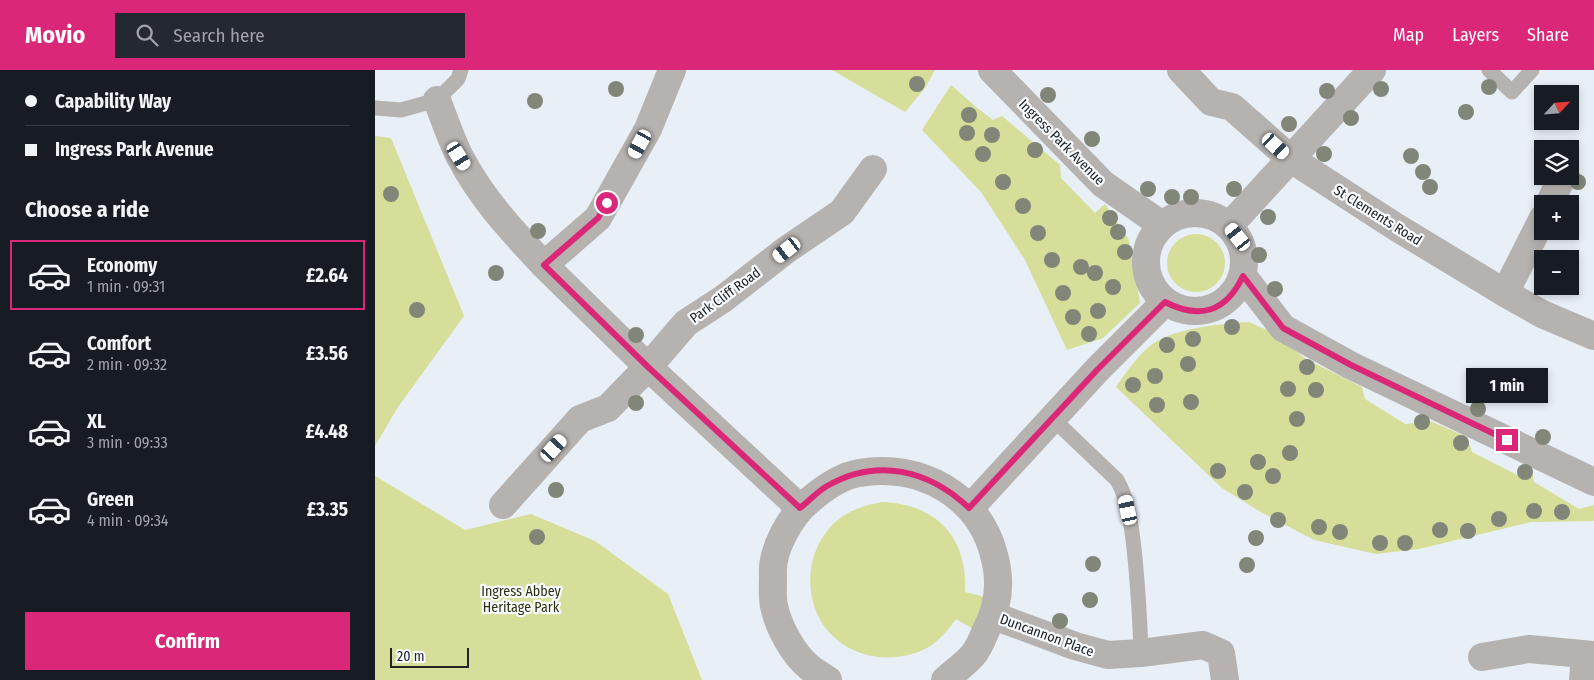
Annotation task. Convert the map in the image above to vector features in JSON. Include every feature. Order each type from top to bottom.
[{"type":"street","points":[[544,265],[598,218],[648,129],[672,70]]},
{"type":"street","name":"Ingress Park Avenue","points":[[992,70],[1103,184],[1162,226]]},
{"type":"street","name":"St Clements Road","points":[[1181,70],[1211,102],[1232,107],[1291,160],[1505,293],[1542,314],[1594,336]]},
{"type":"street","points":[[1229,226],[1372,70]]},
{"type":"street","points":[[437,100],[459,156],[500,219],[648,367],[800,508]]},
{"type":"street","name":"Park Cliff Road","points":[[503,505],[580,419],[608,408],[648,367],[686,323],[723,299],[841,212],[873,169]]},
{"type":"street","points":[[1189,213],[1203,213],[1217,218],[1229,226],[1238,237],[1245,263],[1243,276],[1231,297],[1211,310],[1195,312],[1179,309],[1165,302],[1155,292],[1148,279],[1147,250],[1153,237],[1162,226],[1174,217],[1189,213]]},
{"type":"street","points":[[1505,293],[1534,236]]},
{"type":"street","points":[[1243,276],[1283,328],[1351,365],[1594,482]]},
{"type":"street","points":[[969,508],[1097,370],[1165,302]]},
{"type":"street","points":[[828,680],[808,666],[786,639],[774,606],[772,571],[781,537],[800,508],[827,486],[858,473],[893,470],[926,478],[955,495],[979,520],[991,543],[997,568],[998,594],[994,616],[975,654],[945,680]]},
{"type":"street","name":"Duncannon Place","points":[[994,616],[1096,653],[1111,656],[1203,645],[1221,654],[1225,680]]},
{"type":"street","points":[[1481,657],[1529,649],[1587,663]]},
{"type":"lane","points":[[375,108],[401,110],[437,100],[458,79],[461,70]]},
{"type":"lane","points":[[1489,70],[1512,92],[1532,70]]},
{"type":"lane","points":[[1052,418],[1117,480],[1124,493],[1132,527],[1139,600],[1141,653]]},
{"type":"green space","points":[[832,70],[935,70],[925,88],[905,112]]},
{"type":"green space","points":[[951,85],[993,120],[1002,116],[1060,165],[1061,178],[1095,213],[1105,204],[1129,240],[1140,303],[1103,338],[1067,350],[1025,260],[981,192],[922,130]]},
{"type":"green space","points":[[375,136],[391,138],[464,316],[398,407],[375,446]]},
{"type":"green space","points":[[1190,234],[1202,234],[1217,242],[1225,257],[1225,269],[1217,284],[1202,292],[1190,292],[1175,284],[1167,269],[1167,257],[1175,242]]},
{"type":"green space","points":[[1249,322],[1273,333],[1306,359],[1362,387],[1365,399],[1405,424],[1430,421],[1467,437],[1472,452],[1517,475],[1526,465],[1532,472],[1534,482],[1579,509],[1594,505],[1594,521],[1531,522],[1419,549],[1376,554],[1314,540],[1259,511],[1222,488],[1116,387],[1141,354],[1161,339],[1192,329]]},
{"type":"green space","name":"Ingress Abbey Heritage Park","points":[[375,476],[465,530],[531,514],[595,541],[668,594],[702,680],[375,680]]},
{"type":"green space","points":[[882,502],[901,504],[918,509],[933,517],[945,527],[961,555],[965,572],[965,592],[985,597],[975,630],[956,619],[943,635],[927,648],[899,657],[885,657],[857,652],[834,637],[824,626],[816,611],[811,595],[810,578],[812,562],[818,546],[826,532],[838,520],[856,509]]},
{"type":"route","points":[[607,203],[598,218],[544,265],[648,367],[800,508],[827,486],[858,473],[893,470],[926,478],[955,495],[969,508],[1097,370],[1165,302],[1179,309],[1195,312],[1211,310],[1225,302],[1236,291],[1243,276],[1283,328],[1351,365],[1507,440]]}]
